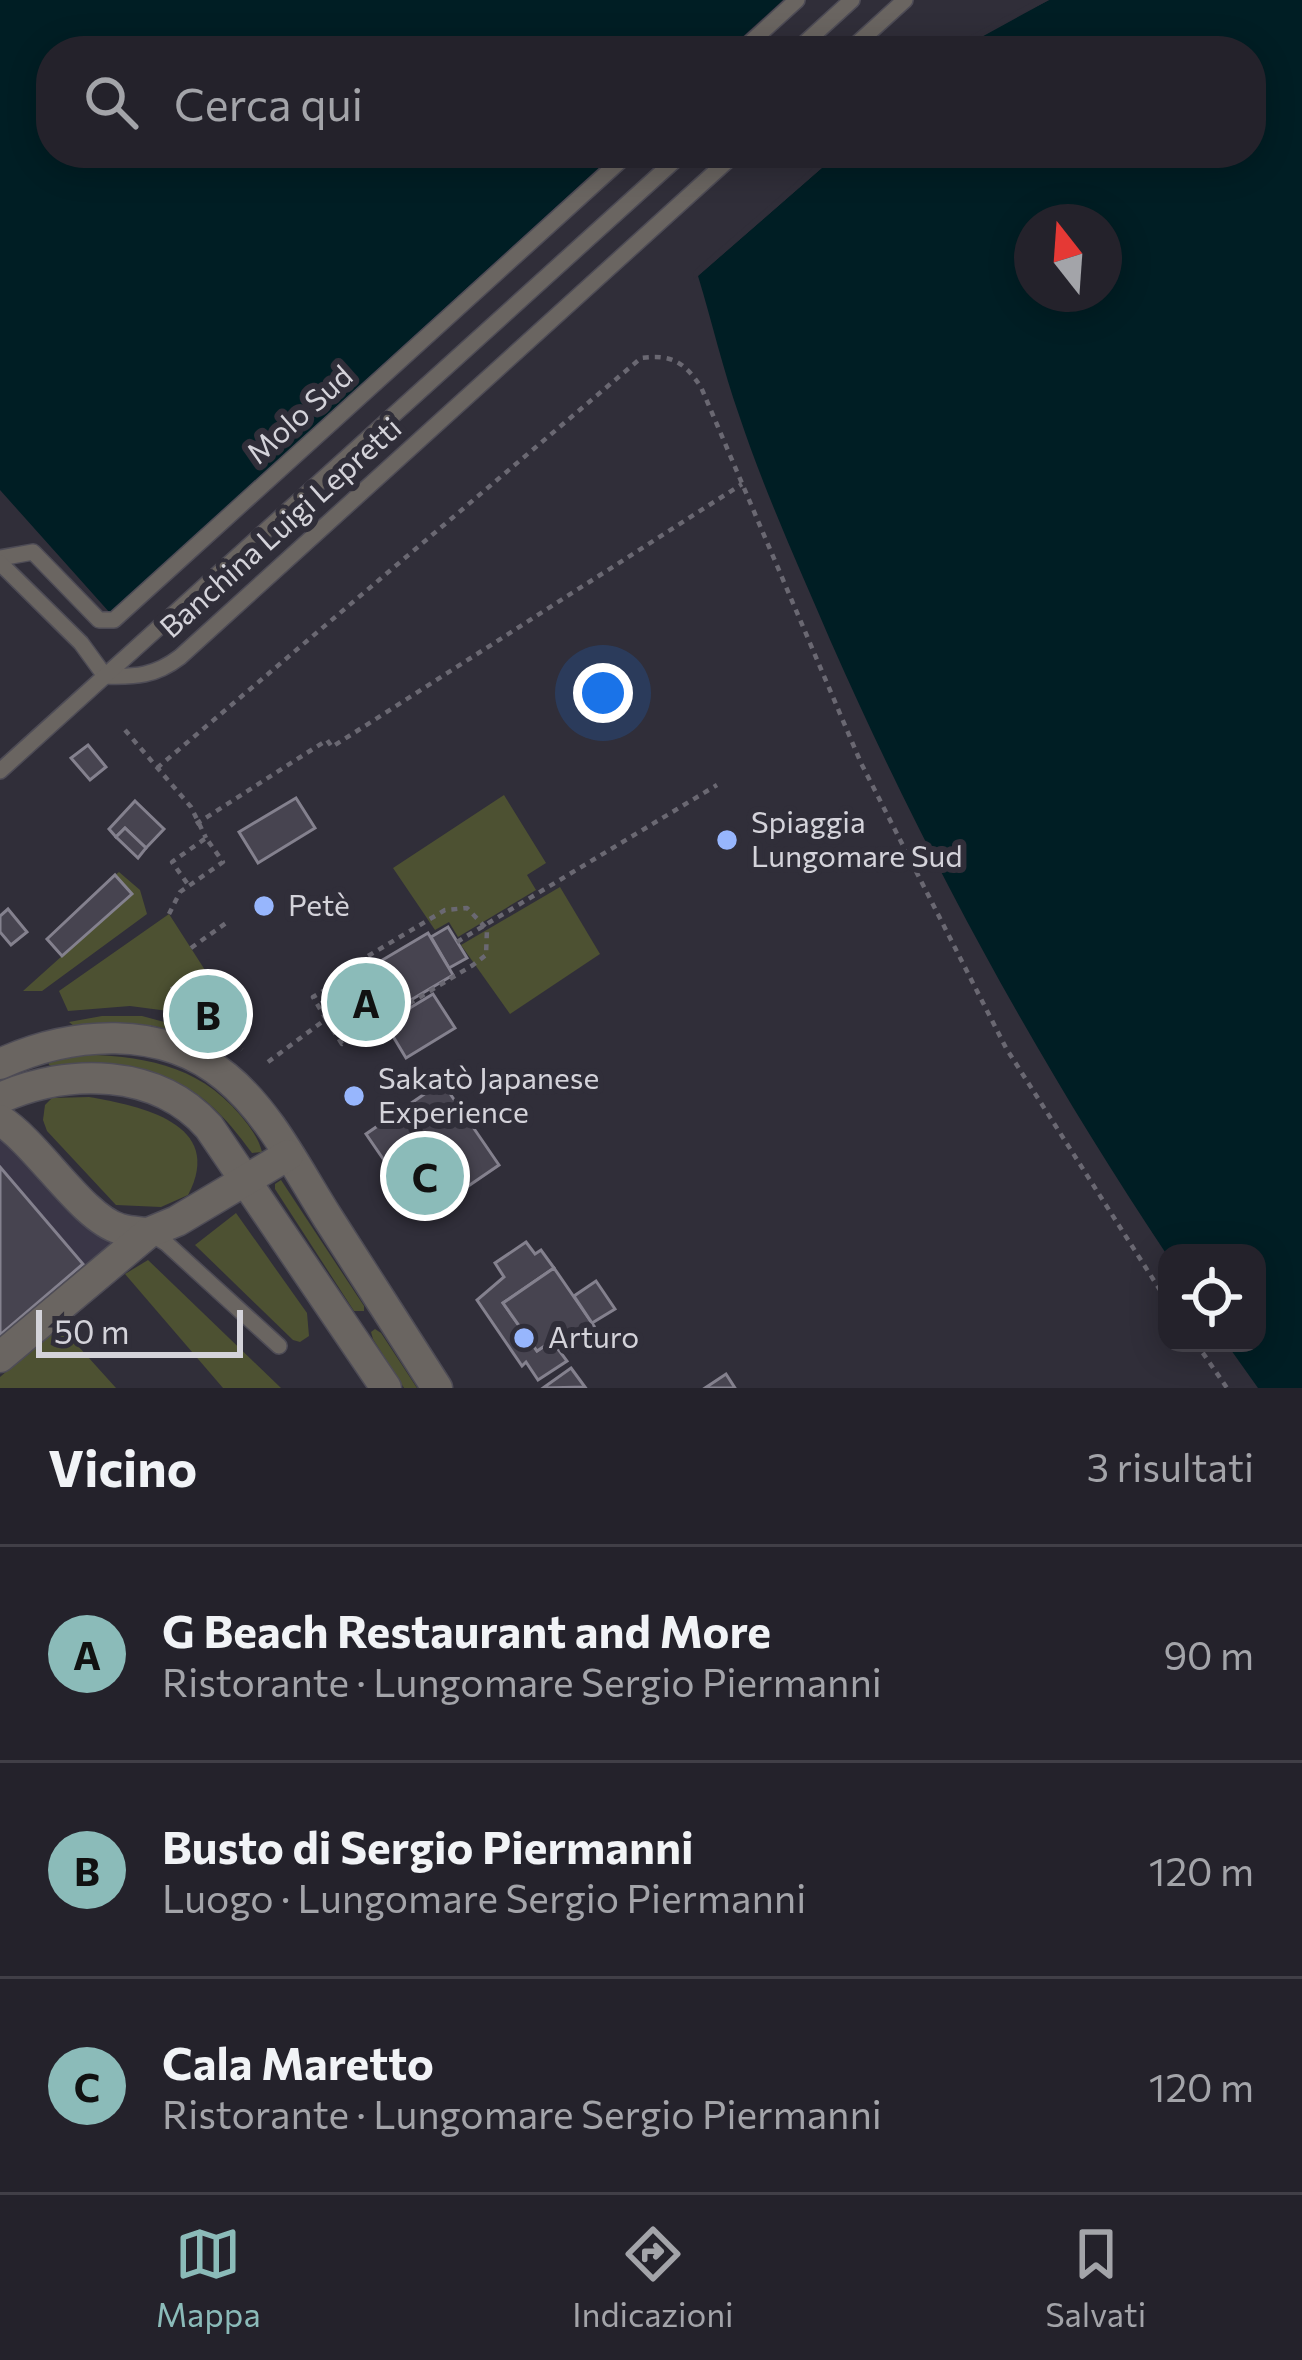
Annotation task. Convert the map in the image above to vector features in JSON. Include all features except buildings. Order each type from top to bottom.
[{"type":"street","points":[[8,1060],[71,1040],[142,1040],[190,1055],[237,1088],[288,1155],[437,1388]]},
{"type":"street","points":[[12,1093],[55,1078],[81,1078],[129,1083],[174,1097],[209,1127],[386,1388]]},
{"type":"street","points":[[0,1120],[99,1218],[121,1229],[148,1233]]},
{"type":"street","points":[[0,1358],[148,1233],[177,1221],[288,1155]]},
{"type":"lane","points":[[757,36],[797,0]]},
{"type":"lane","points":[[812,36],[852,0]]},
{"type":"lane","points":[[865,36],[905,0]]},
{"type":"lane","name":"Molo Sud","points":[[0,560],[33,552],[99,620],[114,620],[612,168]]},
{"type":"lane","name":"Banchina Luigi Lepretti","points":[[105,676],[666,168]]},
{"type":"lane","name":"Banchina Luigi Lepretti","points":[[105,676],[139,677],[161,671],[180,657],[719,168]]},
{"type":"lane","points":[[0,560],[81,643],[105,676],[0,771]]},
{"type":"lane","points":[[148,1233],[166,1243],[280,1346]]},
{"type":"path","points":[[157,768],[641,358],[663,355],[686,364],[701,387],[861,763],[1006,1048],[1158,1287]]},
{"type":"path","points":[[196,824],[327,740],[332,747],[742,484]]},
{"type":"path","points":[[125,730],[190,807],[196,824],[223,862],[180,892],[169,914]]},
{"type":"path","points":[[457,942],[717,784]]},
{"type":"path","points":[[189,886],[172,862],[206,838]]},
{"type":"path","points":[[467,908],[485,926],[489,945],[480,960],[343,1044],[326,1019],[313,998],[330,987],[338,974],[445,910],[467,908]]},
{"type":"path","points":[[190,948],[226,923]]},
{"type":"path","points":[[268,1062],[326,1019]]},
{"type":"path","points":[[1202,1352],[1227,1388]]},
{"type":"shaded area","points":[[0,0],[783,0],[743,36],[36,36],[36,168],[599,168],[110,613],[0,490]]},
{"type":"shaded area","points":[[1049,0],[1302,0],[1302,1388],[1258,1388],[1232,1352],[1266,1352],[1266,1244],[1160,1244],[1029,1032],[867,722],[783,530],[733,398],[698,276],[822,168],[1266,168],[1266,36],[983,36]]},
{"type":"shaded area","points":[[0,1120],[99,1218],[148,1233],[0,1357]]},
{"type":"green space","points":[[504,795],[546,863],[527,875],[536,890],[458,937],[449,922],[435,930],[393,868]]},
{"type":"green space","points":[[119,872],[140,890],[147,914],[42,991],[23,991],[131,894],[115,875]]},
{"type":"green space","points":[[560,887],[600,954],[510,1014],[461,945]]},
{"type":"green space","points":[[169,914],[212,981],[193,999],[191,1014],[130,1006],[68,1011],[59,991]]},
{"type":"green space","points":[[142,1016],[209,1034],[195,1037],[143,1025],[74,1026],[69,1022]]},
{"type":"green space","points":[[66,1054],[133,1058],[196,1078],[237,1111],[262,1152],[252,1153],[210,1104],[190,1089],[146,1073],[49,1065],[48,1059]]},
{"type":"green space","points":[[89,1097],[153,1113],[187,1135],[196,1151],[197,1170],[188,1195],[161,1207],[116,1205],[47,1131],[43,1120],[45,1105],[52,1098]]},
{"type":"green space","points":[[281,1180],[364,1311],[354,1311],[275,1189]]},
{"type":"green space","points":[[236,1213],[307,1313],[309,1336],[300,1342],[195,1245]]},
{"type":"green space","points":[[148,1260],[281,1388],[223,1388],[125,1274]]},
{"type":"green space","points":[[60,1326],[116,1388],[0,1388],[0,1377]]},
{"type":"green space","points":[[375,1329],[417,1388],[404,1388],[373,1339]]},
{"type":"pier","points":[[1036,0],[1049,0],[979,36],[970,36]]},
{"type":"pier","points":[[813,168],[822,168],[693,280],[694,271]]},
{"type":"place","name":"Spiaggia Lungomare Sud","points":[[727,840]]},
{"type":"place","name":"Petè","points":[[264,906]]},
{"type":"place","name":"G Beach Restaurant and More","points":[[366,1002]]},
{"type":"place","name":"Busto di Sergio Piermanni","points":[[208,1014]]},
{"type":"place","name":"Sakatò Japanese Experience","points":[[354,1096]]},
{"type":"place","name":"Cala Maretto","points":[[425,1176]]},
{"type":"place","name":"Arturo","points":[[524,1338]]}]
